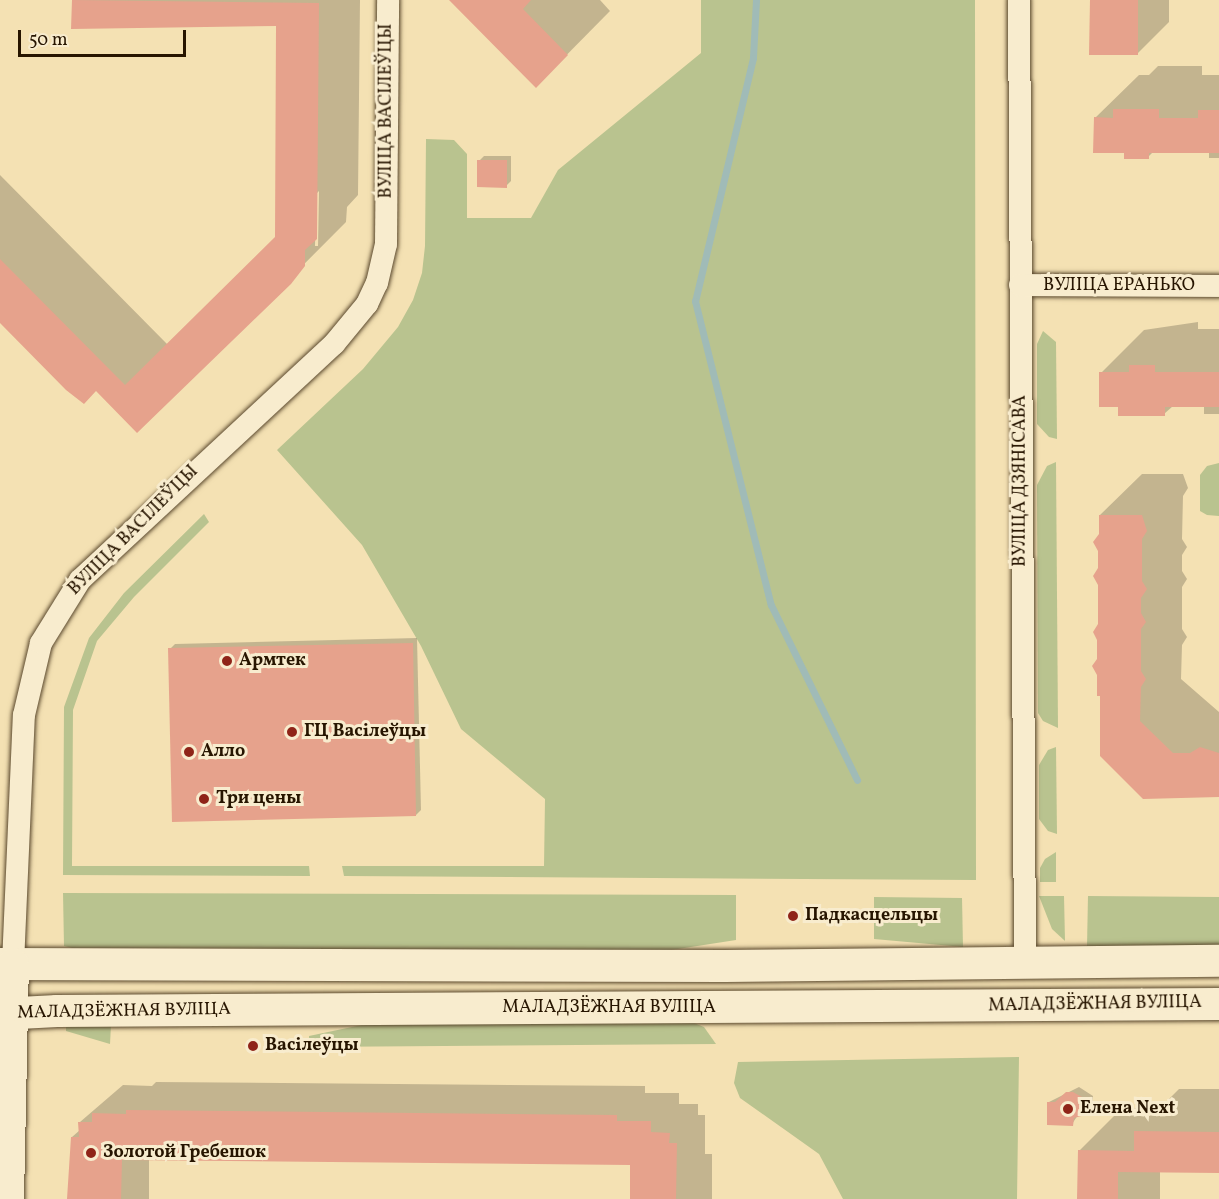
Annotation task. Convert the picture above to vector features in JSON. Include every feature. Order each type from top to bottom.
[{"type":"main road","points":[[7,964],[725,966],[1025,961],[1219,961]]},
{"type":"main road","points":[[1025,961],[1026,1005]]},
{"type":"main road","name":"ВУЛІЦА ВАСІЛЕЎЦЫ","points":[[7,964],[8,1199]]},
{"type":"main road","points":[[725,966],[726,1008]]},
{"type":"main road","name":"МАЛАДЗЁЖНАЯ ВУЛІЦА","points":[[6,1014],[1219,1004]]},
{"type":"street","name":"ВУЛІЦА ВАСІЛЕЎЦЫ","points":[[7,964],[24,715],[41,643],[80,580],[333,344],[367,304],[377,283],[386,244],[388,0]]},
{"type":"street","name":"ВУЛІЦА ДЗЯНІСАВА","points":[[1019,0],[1025,961]]},
{"type":"street","name":"ВУЛІЦА ЕРАНЬКО","points":[[1020,285],[1219,286]]},
{"type":"green space","points":[[701,0],[975,0],[976,880],[344,876],[342,866],[544,866],[545,799],[461,729],[421,646],[362,545],[277,450],[363,369],[398,327],[413,300],[422,273],[425,246],[426,139],[454,140],[467,154],[467,218],[531,218],[558,170],[701,53]]},
{"type":"green space","points":[[1043,331],[1056,342],[1057,439],[1049,437],[1037,424],[1037,344]]},
{"type":"green space","points":[[1056,462],[1058,728],[1043,721],[1038,713],[1037,485],[1047,466]]},
{"type":"green space","points":[[1219,463],[1219,516],[1207,515],[1200,511],[1200,475],[1207,466]]},
{"type":"green space","points":[[204,514],[209,522],[134,597],[97,641],[73,710],[72,866],[309,866],[310,876],[63,875],[64,707],[89,638],[124,593]]},
{"type":"green space","points":[[1056,747],[1057,834],[1048,831],[1039,819],[1039,765],[1048,750]]},
{"type":"green space","points":[[1056,852],[1056,882],[1040,882],[1040,868],[1045,859]]},
{"type":"green space","points":[[63,893],[736,895],[736,940],[665,951],[72,948],[64,946]]},
{"type":"green space","points":[[1039,896],[1064,896],[1065,941],[1052,929]]},
{"type":"green space","points":[[1088,896],[1219,897],[1219,947],[1087,946]]},
{"type":"green space","points":[[874,897],[962,898],[963,947],[874,939]]},
{"type":"green space","points":[[371,1023],[694,1023],[704,1027],[716,1044],[309,1047],[309,1036]]},
{"type":"green space","points":[[111,1025],[110,1044],[66,1031],[66,1026]]},
{"type":"green space","points":[[1019,1057],[1017,1199],[843,1199],[819,1154],[740,1098],[734,1083],[738,1062]]},
{"type":"building","points":[[72,0],[319,3],[317,239],[305,250],[305,266],[291,284],[137,433],[96,391],[84,404],[66,390],[0,323],[0,259],[125,385],[275,237],[276,26],[71,29]]},
{"type":"building","points":[[449,0],[531,0],[523,9],[568,55],[536,88]]},
{"type":"building","points":[[1090,0],[1138,0],[1138,55],[1089,55]]},
{"type":"building","points":[[1113,109],[1159,109],[1159,118],[1198,118],[1198,110],[1219,110],[1219,153],[1149,153],[1149,159],[1124,159],[1124,153],[1093,153],[1094,117],[1113,118]]},
{"type":"building","points":[[477,160],[507,160],[507,188],[477,187]]},
{"type":"building","points":[[1129,365],[1155,365],[1155,372],[1219,372],[1219,407],[1165,407],[1165,416],[1118,416],[1118,407],[1099,407],[1099,372],[1129,372]]},
{"type":"building","points":[[1099,515],[1142,515],[1147,531],[1142,539],[1142,581],[1147,589],[1141,598],[1141,613],[1146,622],[1141,629],[1141,671],[1146,679],[1141,687],[1140,721],[1173,753],[1190,753],[1200,747],[1219,753],[1219,797],[1143,799],[1100,756],[1100,696],[1097,696],[1097,675],[1092,666],[1097,659],[1097,640],[1093,632],[1098,624],[1098,585],[1093,576],[1098,568],[1098,551],[1093,542],[1099,534]]},
{"type":"building","name":"ГЦ Васілеўцы","points":[[413,643],[416,816],[172,822],[168,648]]},
{"type":"building","name":"Елена Next","points":[[1066,1092],[1073,1092],[1089,1101],[1088,1114],[1074,1118],[1073,1126],[1047,1125],[1047,1102],[1055,1102]]},
{"type":"building","points":[[126,1110],[617,1115],[617,1121],[651,1121],[651,1132],[670,1133],[669,1143],[677,1143],[676,1199],[630,1199],[630,1165],[122,1160],[121,1199],[67,1199],[71,1137],[79,1137],[78,1122],[92,1122],[92,1113],[126,1114]]},
{"type":"building","points":[[1134,1131],[1219,1132],[1219,1173],[1118,1172],[1118,1199],[1077,1199],[1078,1150],[1134,1151]]},
{"type":"waterway","points":[[756,0],[753,58],[695,301],[771,605],[857,780]]},
{"type":"place","name":"Армтек","points":[[227,661]]},
{"type":"place","name":"ГЦ Васілеўцы","points":[[292,732]]},
{"type":"place","name":"Алло","points":[[189,752]]},
{"type":"place","name":"Три цены","points":[[204,799]]},
{"type":"place","name":"Падкасцельцы","points":[[793,916]]},
{"type":"place","name":"Васілеўцы","points":[[253,1046]]},
{"type":"place","name":"Елена Next","points":[[1068,1109]]},
{"type":"place","name":"Золотой Гребешок","points":[[91,1153]]}]
